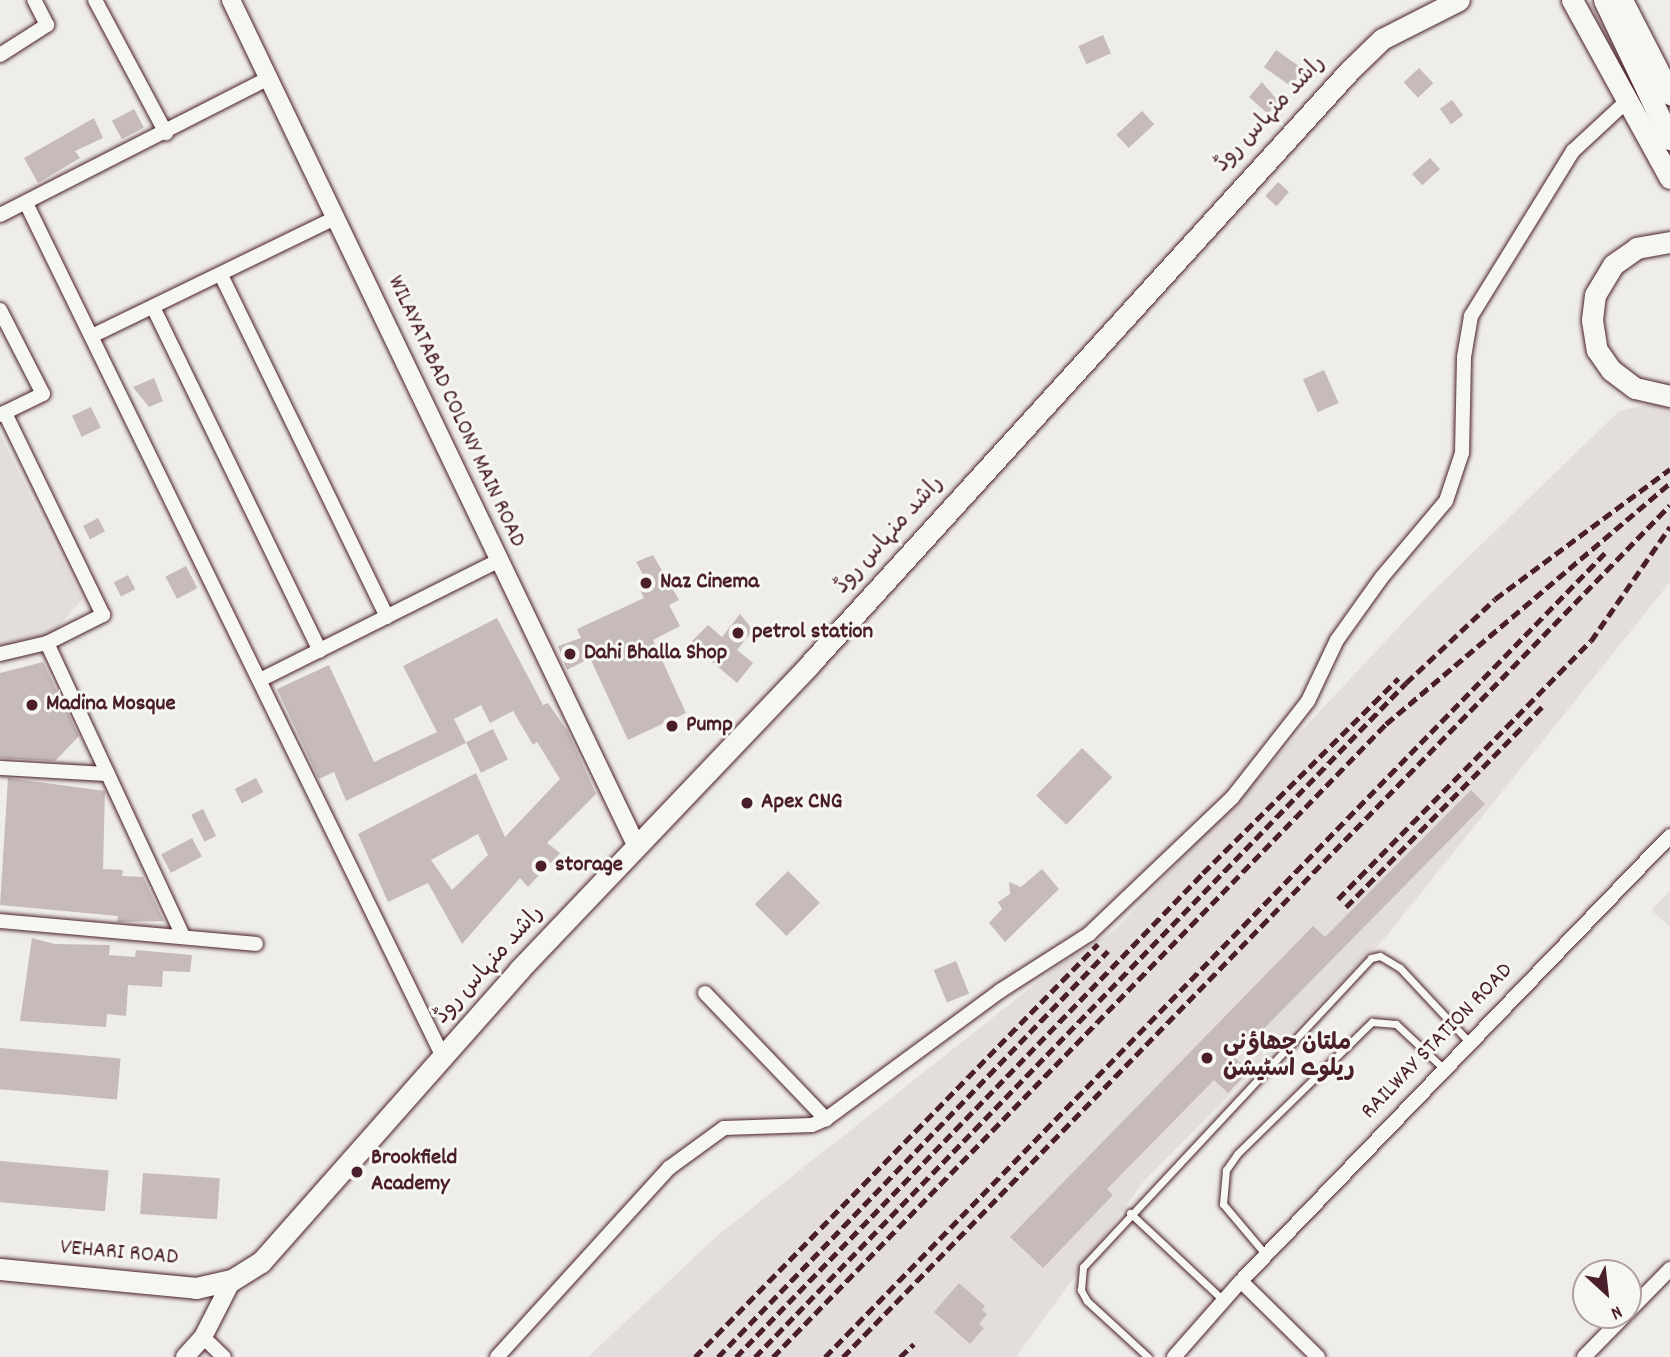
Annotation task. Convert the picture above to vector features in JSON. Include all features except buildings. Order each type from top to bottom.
[{"type":"main road","name":"راشد منہاس روڈ","points":[[232,1280],[261,1262],[291,1231],[443,1057],[636,845],[810,664],[1349,71],[1382,39],[1459,0]]},
{"type":"main road","points":[[1572,0],[1670,178]]},
{"type":"main road","points":[[1604,0],[1670,139]]},
{"type":"main road","points":[[1622,0],[1670,94]]},
{"type":"main road","points":[[1670,242],[1628,252],[1604,276],[1595,295],[1592,320],[1597,349],[1611,370],[1634,388],[1670,396]]},
{"type":"main road","name":"VEHARI ROAD","points":[[0,1269],[196,1287],[232,1280]]},
{"type":"street","points":[[0,55],[47,25],[34,0]]},
{"type":"street","points":[[94,0],[166,133]]},
{"type":"street","name":"WILAYATABAD COLONY MAIN ROAD","points":[[231,0],[636,845]]},
{"type":"street","points":[[0,215],[166,133],[269,78]]},
{"type":"street","points":[[497,1357],[669,1168],[724,1128],[812,1125],[826,1119],[1000,991],[1088,934],[1232,798],[1308,701],[1337,640],[1382,577],[1446,501],[1462,453],[1464,357],[1471,316],[1479,299],[1573,151],[1627,101]]},
{"type":"street","points":[[26,203],[443,1057]]},
{"type":"street","points":[[92,336],[335,218]]},
{"type":"street","points":[[220,275],[387,617]]},
{"type":"street","points":[[153,307],[320,651]]},
{"type":"street","points":[[0,310],[43,394],[2,414],[103,615],[47,643],[0,654]]},
{"type":"street","points":[[260,680],[499,561]]},
{"type":"street","points":[[47,643],[182,934]]},
{"type":"street","points":[[0,768],[108,774]]},
{"type":"street","name":"RAILWAY STATION ROAD","points":[[1174,1357],[1241,1281],[1468,1041],[1670,836]]},
{"type":"street","points":[[0,921],[182,934],[256,944]]},
{"type":"street","points":[[705,993],[826,1119]]},
{"type":"street","points":[[1642,1298],[1670,1269]]},
{"type":"street","points":[[186,1357],[203,1337],[232,1280]]},
{"type":"street","points":[[1241,1281],[1318,1357]]},
{"type":"street","points":[[1584,1357],[1612,1329]]},
{"type":"street","points":[[203,1337],[223,1357]]},
{"type":"lane","points":[[1148,1357],[1095,1310],[1082,1290],[1083,1266],[1371,958],[1380,956],[1400,968],[1468,1041]]},
{"type":"lane","points":[[1266,1255],[1223,1204],[1226,1170],[1237,1154],[1372,1022],[1396,1024],[1443,1068]]},
{"type":"lane","points":[[1130,1213],[1224,1301]]},
{"type":"shaded area","points":[[1670,400],[1670,582],[1384,939],[1145,1180],[1016,1357],[588,1357],[718,1235],[1059,965],[1115,930],[1424,600],[1619,411]]},
{"type":"shaded area","points":[[0,434],[82,599],[53,634],[0,645]]},
{"type":"shaded area","points":[[1670,891],[1670,927],[1651,910]]},
{"type":"railway","points":[[755,1357],[1406,683],[1495,599],[1670,469]]},
{"type":"railway","points":[[773,1357],[1386,724],[1670,483]]},
{"type":"railway","points":[[843,1357],[1670,505]]},
{"type":"railway","points":[[1338,899],[1591,641],[1670,527]]},
{"type":"railway","points":[[825,1357],[1605,553]]},
{"type":"railway","points":[[736,1357],[1203,873],[1399,678]]},
{"type":"railway","points":[[1346,907],[1543,706]]},
{"type":"railway","points":[[695,1357],[1098,944]]},
{"type":"railway","points":[[718,1357],[1108,951]]},
{"type":"railway","points":[[900,1357],[914,1344]]},
{"type":"place","name":"Naz Cinema","points":[[646,583]]},
{"type":"place","name":"petrol station","points":[[738,633]]},
{"type":"place","name":"Dahi Bhalla Shop","points":[[570,654]]},
{"type":"place","name":"Madina Mosque","points":[[32,705]]},
{"type":"place","name":"Pump","points":[[672,726]]},
{"type":"place","name":"Apex CNG","points":[[747,803]]},
{"type":"place","name":"storage","points":[[541,866]]},
{"type":"place","name":"ملتان چھاؤنی ریلوے اسٹیشن","points":[[1207,1058]]},
{"type":"place","name":"Brookfield Academy","points":[[357,1172]]}]
